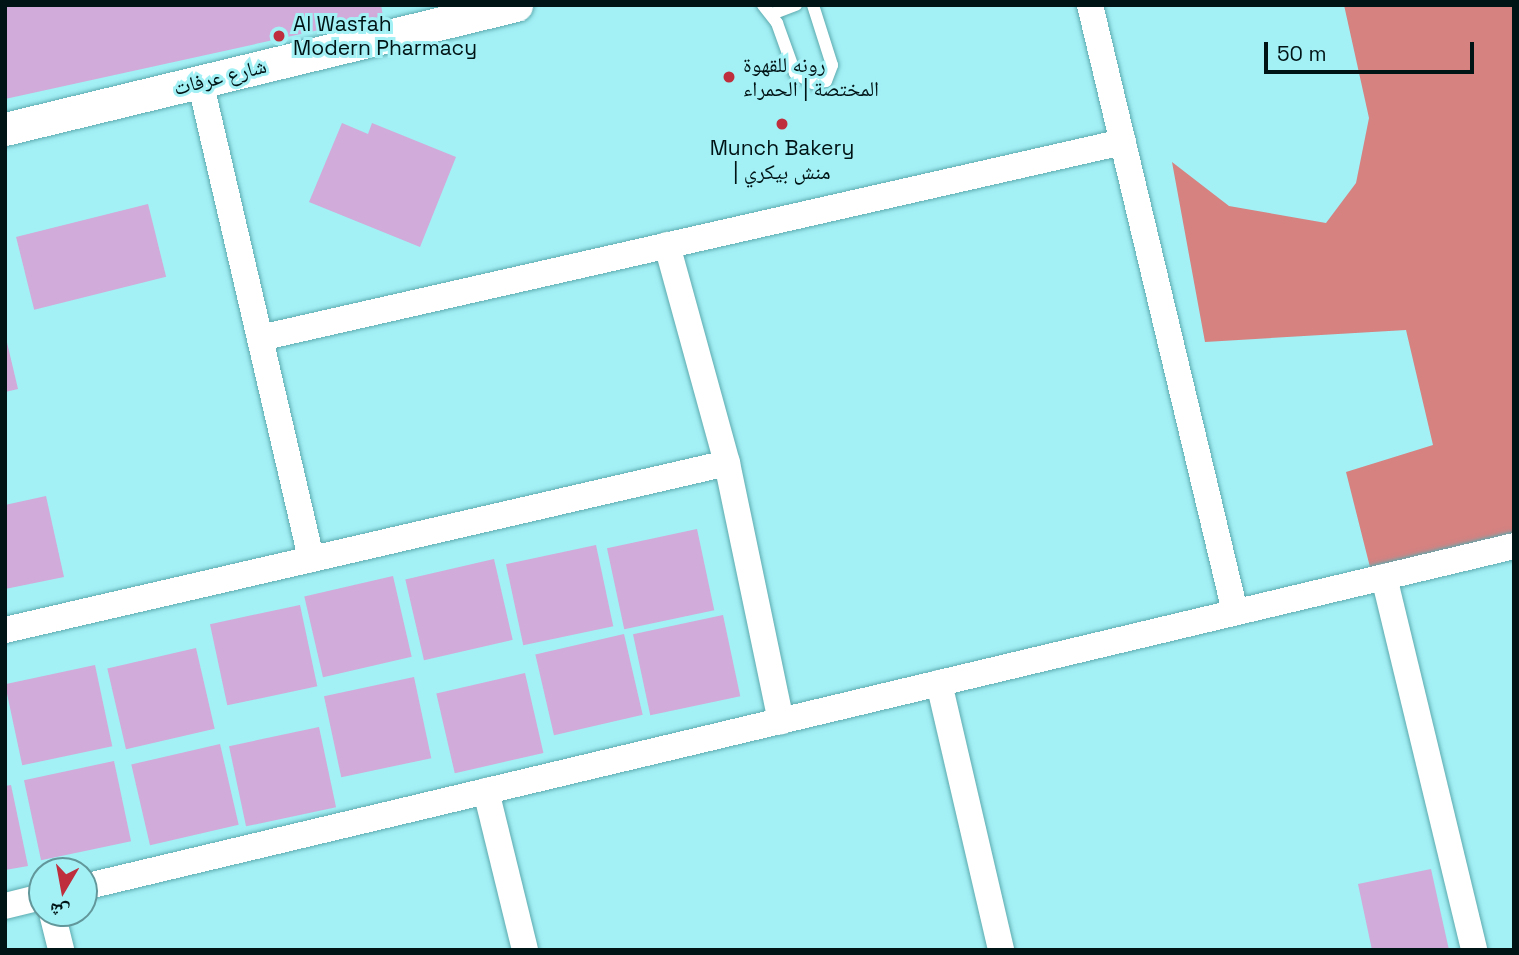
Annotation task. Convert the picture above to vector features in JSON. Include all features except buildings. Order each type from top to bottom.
[{"type":"street","name":"شارع عرفات","points":[[5,129],[200,82],[433,15],[516,5]]},
{"type":"street","points":[[1090,5],[1235,612]]},
{"type":"street","points":[[200,82],[311,559]]},
{"type":"street","points":[[260,338],[1123,142]]},
{"type":"street","points":[[667,245],[727,463],[781,721]]},
{"type":"street","points":[[5,630],[727,463]]},
{"type":"street","points":[[98,884],[1514,546]]},
{"type":"street","points":[[1384,577],[1474,950]]},
{"type":"street","points":[[939,683],[1001,950]]},
{"type":"street","points":[[486,791],[525,950]]},
{"type":"street","points":[[5,906],[28,900]]},
{"type":"street","points":[[55,927],[61,950]]},
{"type":"lane","points":[[796,5],[767,10],[794,73],[802,81],[826,81],[832,65],[813,5]]},
{"type":"shaded area","points":[[1344,5],[1514,5],[1514,544],[1373,579],[1346,472],[1433,445],[1406,330],[1205,342],[1172,162],[1229,206],[1326,223],[1356,183],[1369,118]]},
{"type":"place","name":"Al Wasfah Modern Pharmacy","points":[[279,36]]},
{"type":"place","name":"رونه للقهوة المختصة | الحمراء","points":[[729,77]]},
{"type":"place","name":"Munch Bakery | منش بيكري","points":[[782,124]]}]
